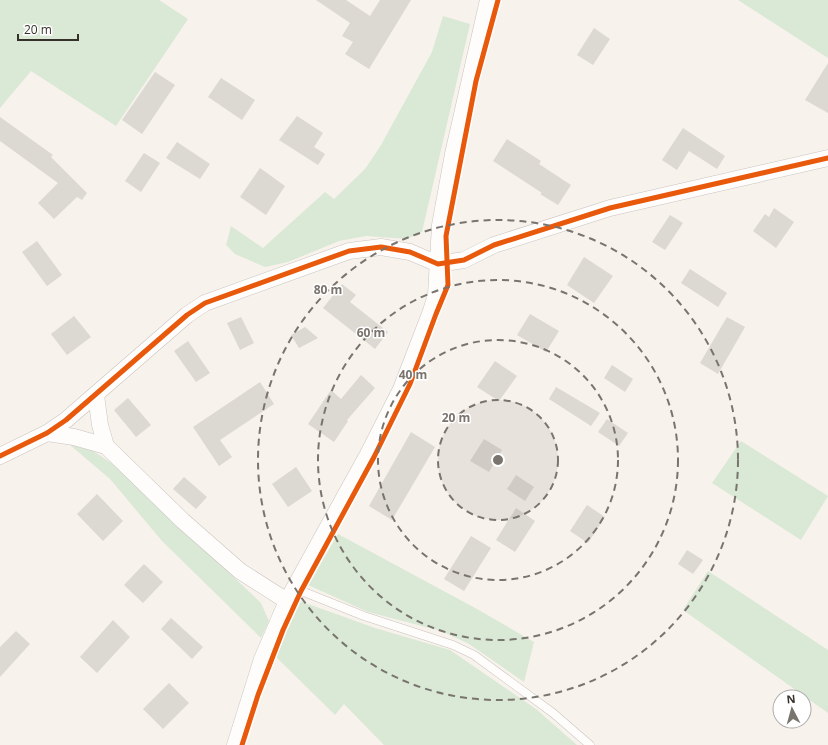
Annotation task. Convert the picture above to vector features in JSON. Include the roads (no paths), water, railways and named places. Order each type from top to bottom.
[{"type":"street","points":[[235,745],[262,659],[290,594],[368,454],[404,381],[436,295],[440,225],[453,154],[488,0]]},
{"type":"street","points":[[0,456],[47,433],[96,395],[187,315],[205,303],[225,295],[350,251],[381,248],[410,252],[438,264],[464,260],[494,245],[610,208],[828,158]]},
{"type":"street","points":[[96,395],[100,426],[106,446]]},
{"type":"street","points":[[47,433],[74,437],[106,446],[183,521],[240,571],[290,594]]},
{"type":"lane","points":[[290,594],[453,645],[474,655],[553,713],[590,745]]}]
